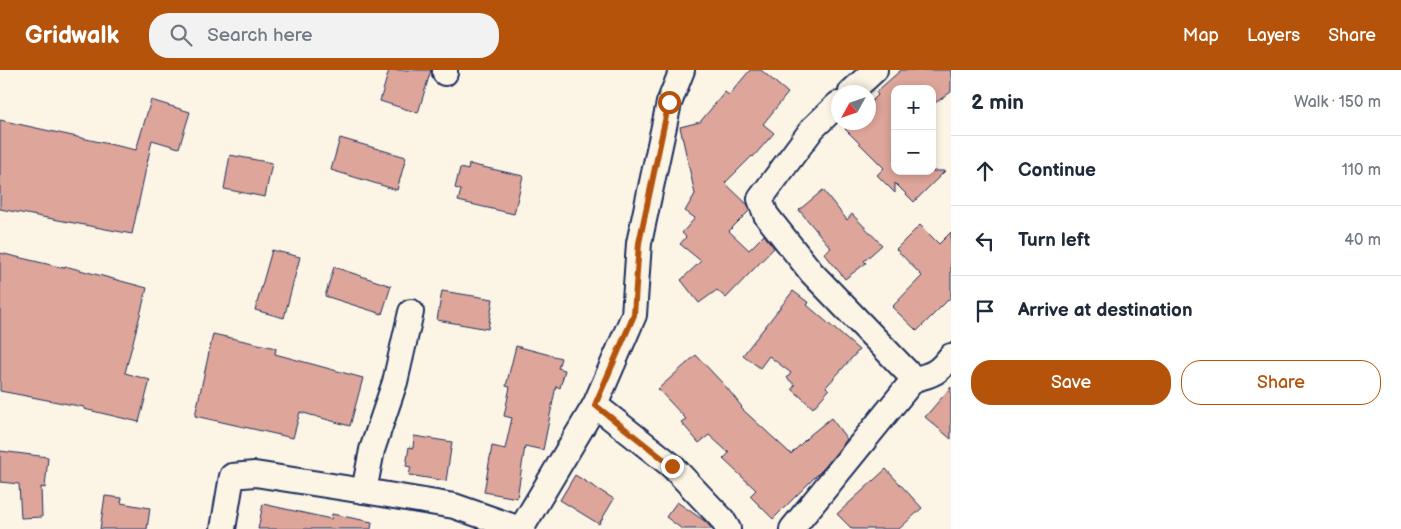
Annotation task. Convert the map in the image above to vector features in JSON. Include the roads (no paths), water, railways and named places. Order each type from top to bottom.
[{"type":"street","points":[[223,529],[232,476],[255,474],[454,506],[520,529],[595,405],[634,315],[639,243],[669,102],[682,70]]},
{"type":"street","points":[[859,85],[875,70]]},
{"type":"street","points":[[831,111],[813,128],[760,199],[766,215],[812,273],[914,379]]},
{"type":"street","points":[[364,491],[372,450],[395,382],[411,312]]},
{"type":"street","points":[[792,529],[914,379],[931,376],[945,365],[951,356]]},
{"type":"street","points":[[595,405],[672,466],[722,518],[728,529]]}]
